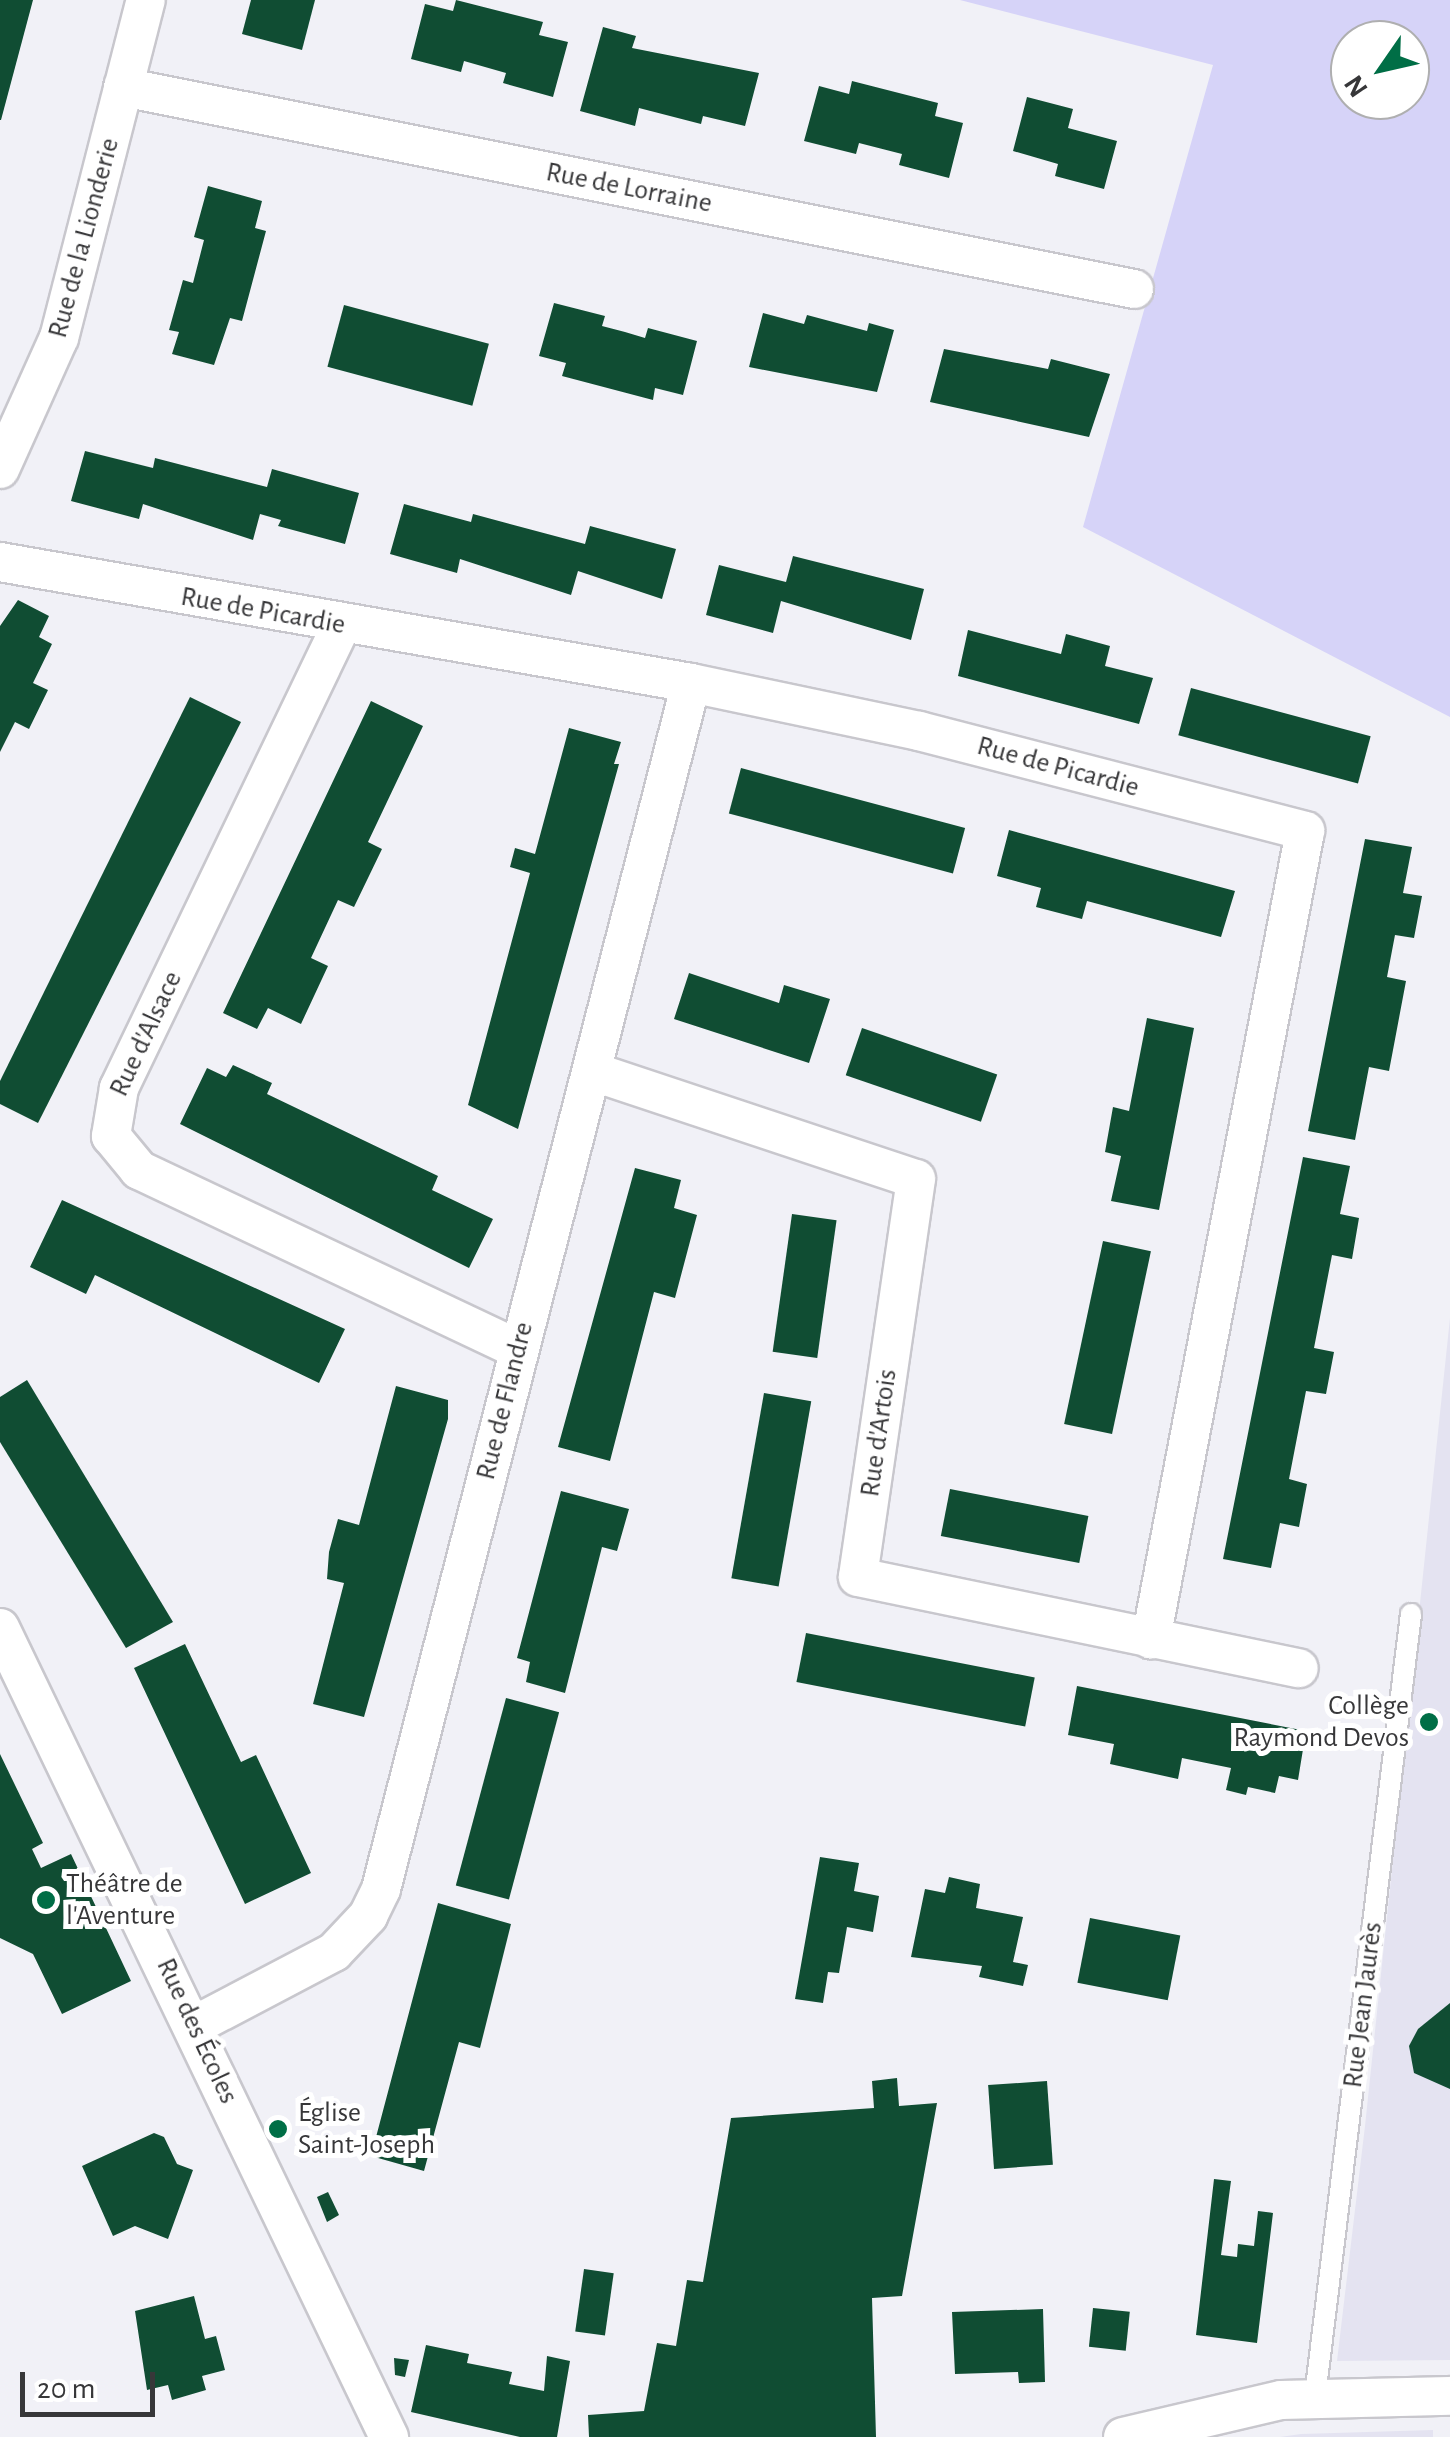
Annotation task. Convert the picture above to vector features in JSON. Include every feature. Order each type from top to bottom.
[{"type":"street","name":"Rue de la Lionderie","points":[[0,469],[59,338],[146,0]]},
{"type":"street","name":"Rue de Lorraine","points":[[123,88],[1134,289]]},
{"type":"street","name":"Rue de Picardie","points":[[0,562],[341,626],[690,683],[919,731],[1305,831],[1152,1639]]},
{"type":"street","name":"Rue d'Alsace","points":[[341,626],[119,1088],[111,1136],[139,1170],[518,1349]]},
{"type":"street","name":"Rue de Flandre","points":[[195,2026],[334,1952],[368,1916],[594,1072],[690,683]]},
{"type":"street","name":"Rue d'Artois","points":[[594,1072],[916,1179],[858,1578],[1299,1668]]},
{"type":"street","name":"Rue des Écoles","points":[[0,1628],[195,2026],[389,2437]]},
{"type":"street","points":[[1123,2437],[1245,2406],[1314,2396],[1450,2396]]},
{"type":"lane","name":"Rue Jean Jaurès","points":[[1314,2396],[1411,1614]]},
{"type":"shaded area","points":[[960,0],[1450,0],[1450,717],[1083,527],[1213,65]]},
{"type":"shaded area","name":"Collège Raymond Devos","points":[[1450,1318],[1450,2360],[1337,2361],[1365,2126]]},
{"type":"shaded area","points":[[1433,2430],[1433,2437],[1280,2437],[1301,2434]]},
{"type":"building","points":[[0,0],[33,0],[1,120],[0,120]]},
{"type":"building","points":[[251,0],[315,0],[302,50],[242,34]]},
{"type":"building","points":[[456,0],[543,22],[539,35],[568,42],[553,97],[503,83],[506,73],[464,61],[461,72],[411,59],[425,4],[453,11]]},
{"type":"building","points":[[603,27],[636,36],[632,48],[759,73],[745,126],[703,116],[701,124],[639,108],[635,126],[580,111]]},
{"type":"building","points":[[852,81],[938,103],[935,116],[963,123],[949,178],[899,165],[902,154],[859,143],[856,154],[804,141],[819,86],[849,94]]},
{"type":"building","points":[[1027,97],[1073,109],[1068,128],[1117,141],[1104,189],[1055,176],[1058,164],[1013,151]]},
{"type":"building","points":[[208,186],[262,201],[255,228],[266,231],[242,321],[230,318],[214,365],[172,354],[179,332],[169,330],[183,280],[193,283],[204,240],[194,237]]},
{"type":"building","points":[[554,303],[605,316],[602,326],[645,338],[648,328],[697,341],[683,395],[655,388],[653,400],[562,376],[566,363],[539,356]]},
{"type":"building","points":[[344,305],[489,344],[472,406],[327,367]]},
{"type":"building","points":[[763,313],[804,324],[807,315],[867,331],[869,323],[894,330],[877,392],[749,367]]},
{"type":"building","points":[[944,349],[1048,369],[1051,359],[1110,374],[1089,437],[930,402]]},
{"type":"building","points":[[85,451],[153,468],[155,458],[267,487],[272,469],[359,493],[345,544],[278,526],[281,520],[260,514],[253,540],[143,504],[139,519],[71,501]]},
{"type":"building","points":[[404,504],[471,522],[473,514],[585,544],[590,526],[676,549],[662,599],[578,571],[571,595],[460,559],[457,573],[390,554]]},
{"type":"building","points":[[793,556],[924,589],[911,640],[781,601],[773,633],[706,615],[719,565],[786,582]]},
{"type":"building","points":[[18,600],[49,616],[39,637],[52,644],[33,683],[48,690],[29,729],[15,722],[0,752],[0,626]]},
{"type":"building","points":[[968,630],[1061,654],[1066,634],[1110,646],[1105,666],[1153,678],[1139,724],[958,676]]},
{"type":"building","points":[[1191,688],[1371,736],[1358,783],[1178,735]]},
{"type":"building","points":[[190,697],[241,722],[38,1123],[0,1104],[0,1081]]},
{"type":"building","points":[[371,701],[423,726],[368,842],[382,849],[354,907],[338,900],[311,958],[328,966],[301,1024],[268,1008],[257,1029],[223,1013]]},
{"type":"building","points":[[569,728],[621,742],[614,764],[619,764],[518,1129],[468,1105],[530,873],[510,867],[515,848],[535,854]]},
{"type":"building","points":[[741,768],[965,828],[953,873],[729,813]]},
{"type":"building","points":[[1009,830],[1235,891],[1221,937],[1087,901],[1082,919],[1036,907],[1041,888],[997,876]]},
{"type":"building","points":[[1365,839],[1412,847],[1403,893],[1422,896],[1414,938],[1395,935],[1387,977],[1406,981],[1389,1071],[1369,1067],[1355,1140],[1308,1131]]},
{"type":"building","points":[[689,973],[779,1003],[784,985],[830,999],[809,1063],[674,1019]]},
{"type":"building","points":[[1147,1018],[1194,1028],[1159,1210],[1111,1201],[1121,1156],[1105,1152],[1113,1107],[1129,1111]]},
{"type":"building","points":[[862,1028],[997,1075],[981,1122],[846,1075]]},
{"type":"building","points":[[233,1065],[272,1083],[267,1094],[438,1176],[432,1190],[493,1219],[469,1268],[180,1124],[207,1068],[226,1077]]},
{"type":"building","points":[[1303,1157],[1350,1166],[1340,1214],[1359,1218],[1352,1259],[1332,1255],[1314,1348],[1334,1352],[1326,1394],[1306,1391],[1289,1479],[1307,1484],[1299,1527],[1280,1523],[1271,1568],[1223,1559]]},
{"type":"building","points":[[635,1168],[681,1180],[674,1208],[697,1215],[675,1298],[654,1292],[610,1461],[558,1447]]},
{"type":"building","points":[[62,1200],[345,1329],[319,1383],[95,1275],[86,1294],[30,1267]]},
{"type":"building","points":[[792,1214],[837,1220],[817,1358],[773,1352]]},
{"type":"building","points":[[1103,1241],[1151,1251],[1112,1434],[1064,1424]]},
{"type":"building","points":[[27,1380],[173,1622],[126,1648],[0,1442],[0,1397]]},
{"type":"building","points":[[396,1386],[448,1400],[448,1419],[364,1717],[313,1704],[344,1583],[327,1579],[329,1552],[338,1519],[359,1525]]},
{"type":"building","points":[[764,1393],[811,1401],[779,1586],[731,1578]]},
{"type":"building","points":[[950,1489],[1088,1516],[1079,1563],[941,1536]]},
{"type":"building","points":[[561,1491],[629,1509],[617,1551],[602,1547],[565,1693],[526,1682],[530,1662],[517,1658]]},
{"type":"building","points":[[806,1633],[1035,1677],[1025,1727],[796,1682]]},
{"type":"building","points":[[185,1644],[241,1762],[256,1755],[311,1873],[245,1904],[134,1668]]},
{"type":"building","points":[[1077,1686],[1306,1731],[1298,1780],[1279,1776],[1275,1793],[1248,1787],[1246,1795],[1226,1790],[1231,1768],[1182,1758],[1178,1779],[1110,1764],[1114,1744],[1068,1735]]},
{"type":"building","points":[[506,1698],[559,1712],[509,1900],[456,1885]]},
{"type":"building","name":"Théâtre de l'Aventure","points":[[0,1754],[43,1843],[32,1849],[41,1868],[71,1854],[131,1981],[62,2014],[33,1954],[0,1938]]},
{"type":"building","points":[[820,1857],[859,1863],[854,1891],[879,1896],[873,1932],[847,1927],[839,1973],[828,1972],[823,2003],[795,1999]]},
{"type":"building","points":[[949,1877],[980,1884],[976,1908],[1023,1917],[1013,1962],[1028,1965],[1023,1986],[979,1977],[982,1966],[911,1957],[925,1889],[945,1893]]},
{"type":"building","points":[[438,1903],[511,1924],[480,2048],[459,2042],[424,2171],[371,2156]]},
{"type":"building","points":[[1090,1918],[1180,1936],[1168,2000],[1077,1983]]},
{"type":"building","points":[[1450,2003],[1450,2089],[1414,2073],[1409,2046],[1418,2029]]},
{"type":"building","points":[[897,2078],[899,2106],[937,2103],[902,2296],[872,2298],[876,2437],[589,2437],[588,2415],[644,2411],[657,2343],[676,2346],[687,2280],[703,2282],[731,2118],[874,2108],[872,2081]]},
{"type":"building","points":[[1047,2081],[1053,2165],[994,2169],[988,2085]]},
{"type":"building","points":[[154,2133],[164,2137],[177,2164],[193,2170],[168,2239],[135,2226],[113,2236],[82,2166]]},
{"type":"building","points":[[1214,2179],[1231,2181],[1221,2255],[1237,2257],[1238,2244],[1254,2246],[1258,2211],[1273,2213],[1257,2343],[1196,2335]]},
{"type":"building","points":[[328,2192],[339,2215],[327,2222],[317,2197]]},
{"type":"building","points":[[584,2269],[614,2273],[605,2336],[575,2331]]},
{"type":"building","points":[[194,2296],[205,2339],[216,2336],[225,2370],[202,2376],[206,2390],[172,2400],[168,2385],[147,2390],[135,2311]]},
{"type":"building","points":[[1093,2308],[1130,2312],[1126,2351],[1089,2347]]},
{"type":"building","points":[[1043,2309],[1045,2382],[1019,2383],[1018,2372],[955,2374],[952,2312]]},
{"type":"building","points":[[426,2345],[469,2354],[467,2363],[512,2372],[509,2384],[544,2391],[547,2356],[570,2361],[557,2437],[520,2437],[411,2412]]},
{"type":"building","points":[[394,2358],[409,2360],[405,2377],[395,2375]]},
{"type":"place","name":"Collège Raymond Devos","points":[[1429,1722]]},
{"type":"place","name":"Théâtre de l'Aventure","points":[[46,1900]]},
{"type":"place","name":"Église Saint-Joseph","points":[[278,2129]]}]
